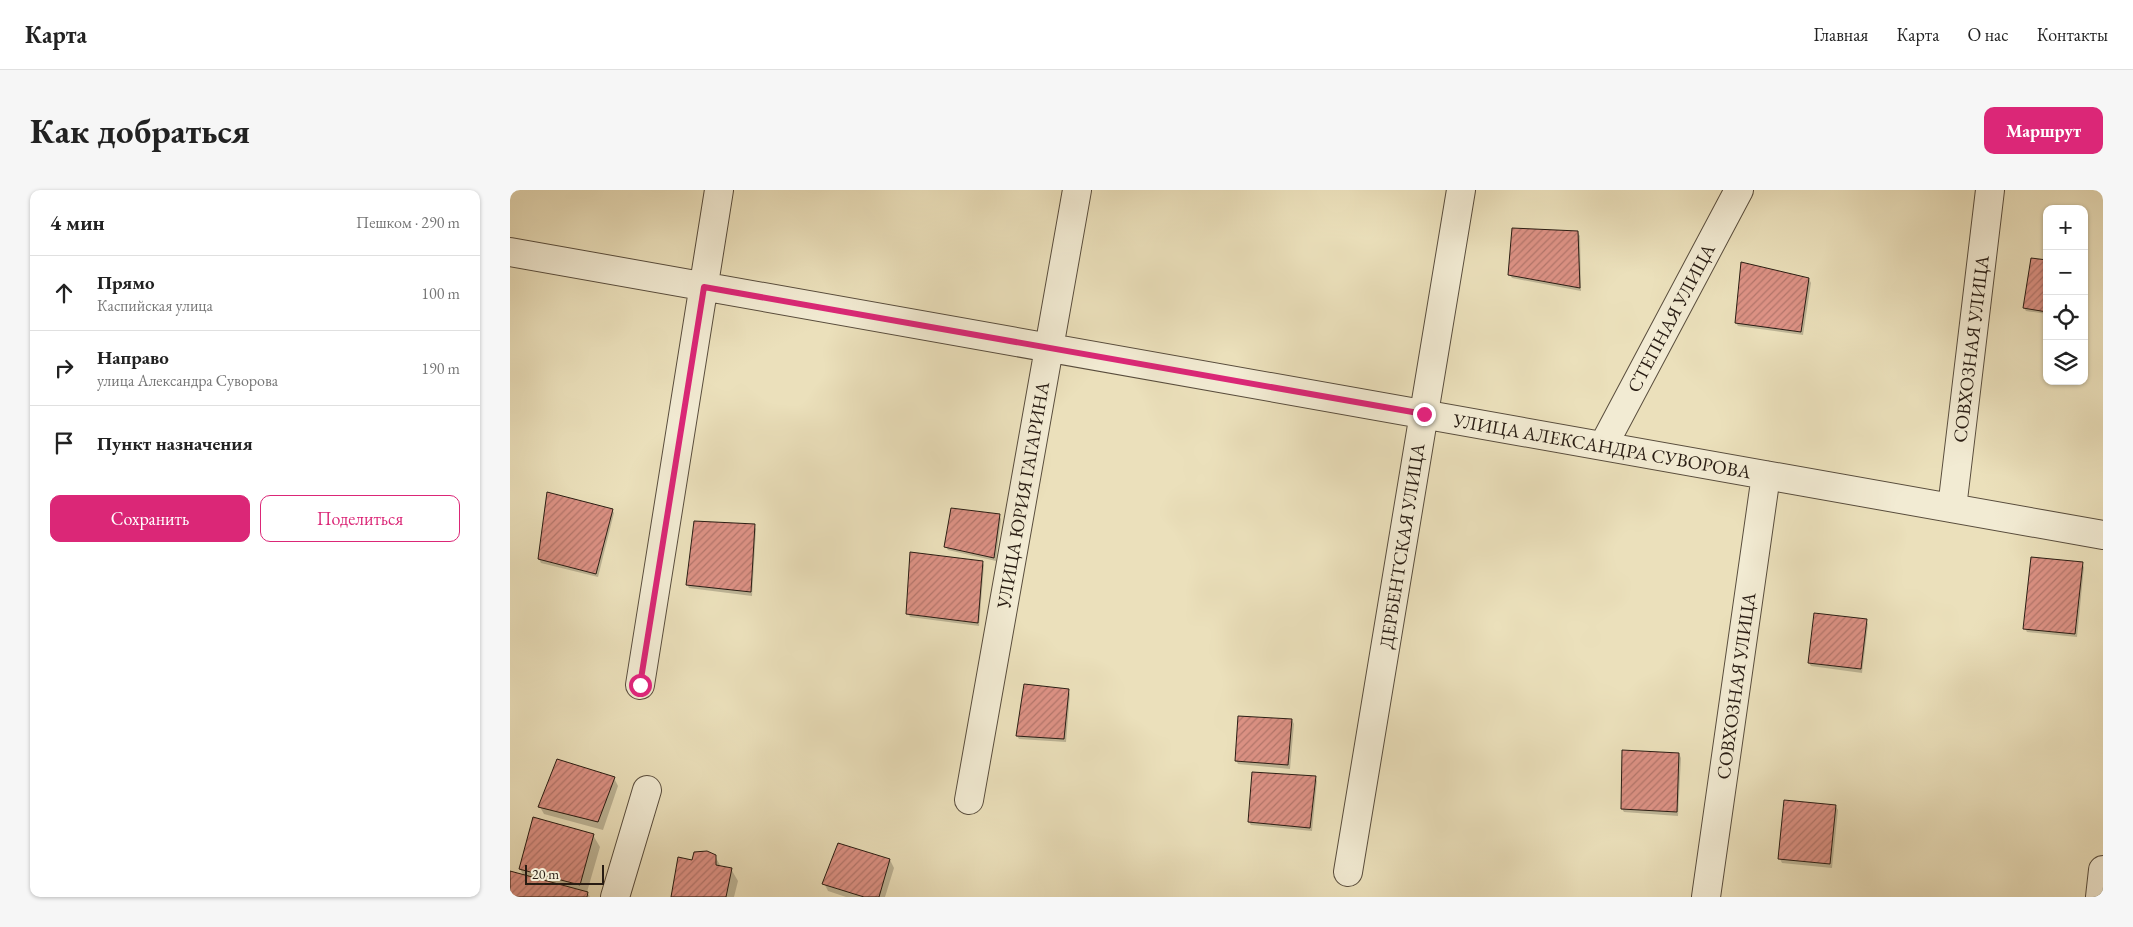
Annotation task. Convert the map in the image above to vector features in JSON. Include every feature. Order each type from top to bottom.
[{"type":"street","points":[[640,685],[719,190]]},
{"type":"street","name":"УЛИЦА ЮРИЯ ГАГАРИНА","points":[[970,800],[1077,190]]},
{"type":"street","name":"ДЕРБЕНТСКАЯ УЛИЦА","points":[[1348,872],[1461,190]]},
{"type":"street","name":"СТЕПНАЯ УЛИЦА","points":[[1603,446],[1740,190]]},
{"type":"street","name":"СОВХОЗНАЯ УЛИЦА","points":[[1952,508],[1990,190]]},
{"type":"street","name":"УЛИЦА АЛЕКСАНДРА СУВОРОВА","points":[[510,252],[2103,535]]},
{"type":"street","name":"СОВХОЗНАЯ УЛИЦА","points":[[1706,897],[1766,475]]},
{"type":"street","points":[[615,897],[647,790]]},
{"type":"street","points":[[2100,897],[2103,870]]},
{"type":"building","points":[[1512,228],[1578,231],[1580,288],[1508,275]]},
{"type":"building","points":[[2031,258],[2043,260],[2043,311],[2023,308]]},
{"type":"building","points":[[1741,262],[1809,278],[1801,332],[1735,323]]},
{"type":"building","points":[[547,492],[613,509],[596,574],[538,559]]},
{"type":"building","points":[[951,508],[1000,514],[994,558],[944,547]]},
{"type":"building","points":[[694,521],[755,524],[751,592],[686,585]]},
{"type":"building","points":[[910,552],[983,561],[978,623],[906,614]]},
{"type":"building","points":[[2031,557],[2083,562],[2075,634],[2023,629]]},
{"type":"building","points":[[1814,613],[1867,619],[1861,669],[1808,663]]},
{"type":"building","points":[[1024,684],[1069,689],[1064,739],[1016,736]]},
{"type":"building","points":[[1238,716],[1292,719],[1288,765],[1235,761]]},
{"type":"building","points":[[1622,750],[1679,753],[1677,812],[1621,809]]},
{"type":"building","points":[[557,759],[615,777],[598,822],[538,807]]},
{"type":"building","points":[[1252,772],[1316,776],[1310,828],[1248,822]]},
{"type":"building","points":[[1784,800],[1836,805],[1830,864],[1778,859]]},
{"type":"building","points":[[533,817],[594,834],[580,885],[519,869]]},
{"type":"building","points":[[838,843],[890,859],[879,897],[864,897],[822,884]]},
{"type":"building","points":[[707,851],[716,855],[716,865],[732,868],[726,897],[671,897],[678,857],[692,860],[694,852]]},
{"type":"building","points":[[510,871],[588,892],[587,897],[510,897]]},
{"type":"route","points":[[640,685],[704,287],[1424,414]]}]
